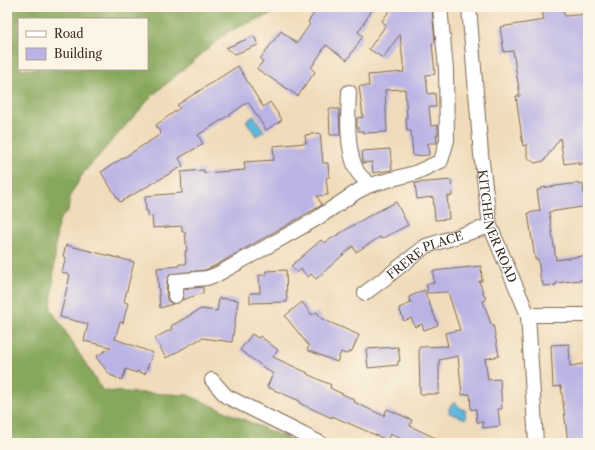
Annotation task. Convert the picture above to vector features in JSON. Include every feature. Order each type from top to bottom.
[{"type":"street","points":[[175,296],[175,281],[207,278],[218,274],[316,219],[358,191],[370,185],[415,173],[441,161],[447,140],[446,69],[440,7]]},
{"type":"street","name":"KITCHENER ROAD","points":[[469,7],[480,154],[490,226],[528,315],[536,443]]},
{"type":"street","points":[[349,92],[348,113],[350,151],[356,170],[370,185]]},
{"type":"street","name":"FRERE PLACE","points":[[364,293],[426,246],[490,226]]},
{"type":"street","points":[[528,315],[588,315]]},
{"type":"street","points":[[212,380],[226,396],[320,443]]},
{"type":"green space","points":[[7,7],[288,7],[229,31],[153,95],[84,172],[70,196],[68,211],[60,219],[57,229],[51,309],[103,391],[188,395],[297,443],[7,443]]},
{"type":"water","points":[[254,116],[264,131],[256,136],[246,121]]},
{"type":"water","points":[[453,403],[456,403],[459,407],[465,410],[466,419],[449,413],[449,408]]},
{"type":"building","points":[[326,7],[374,7],[358,32],[363,36],[347,60],[326,45],[311,68],[315,72],[298,96],[257,69],[263,61],[260,59],[281,31],[297,43],[310,24],[308,22],[315,12]]},
{"type":"building","points":[[392,7],[432,7],[435,42],[432,43],[435,74],[426,75],[428,94],[435,93],[436,107],[429,107],[431,126],[438,125],[438,135],[436,135],[437,143],[428,143],[429,155],[413,156],[411,131],[407,131],[405,89],[385,90],[387,132],[363,133],[363,131],[358,131],[357,127],[357,118],[363,117],[359,86],[369,86],[368,75],[404,72],[400,34],[383,58],[369,49],[386,25],[382,21]]},
{"type":"building","points":[[562,9],[565,16],[588,14],[588,42],[585,42],[588,66],[588,162],[578,165],[578,162],[564,164],[560,138],[544,161],[535,163],[527,157],[527,145],[523,146],[516,96],[520,96],[513,51],[504,52],[500,27],[544,20],[542,11]]},
{"type":"building","points":[[254,36],[258,45],[235,54],[226,48]]},
{"type":"building","points":[[238,66],[263,107],[270,102],[282,120],[266,130],[248,102],[198,135],[203,144],[179,158],[183,166],[120,202],[101,172],[161,134],[156,125],[180,108],[177,105]]},
{"type":"building","points":[[329,109],[339,109],[340,135],[330,135]]},
{"type":"building","points":[[320,133],[323,163],[328,163],[329,177],[326,178],[328,195],[317,196],[322,205],[214,266],[205,270],[171,274],[167,281],[166,296],[168,301],[173,304],[160,308],[157,268],[186,264],[185,251],[187,251],[185,232],[182,232],[182,226],[153,228],[152,216],[148,217],[148,211],[146,211],[145,196],[182,193],[181,172],[204,170],[204,173],[245,170],[244,162],[274,160],[273,146],[306,143],[305,135]]},
{"type":"building","points":[[390,149],[392,170],[373,173],[372,162],[363,163],[362,151]]},
{"type":"building","points":[[451,180],[452,196],[447,196],[449,219],[435,220],[433,197],[417,199],[415,183]]},
{"type":"building","points":[[579,183],[579,185],[583,184],[584,196],[588,196],[588,206],[549,212],[556,260],[588,255],[588,279],[543,286],[543,282],[541,282],[538,259],[535,259],[528,213],[540,211],[537,190],[540,190],[541,188]]},
{"type":"building","points":[[396,202],[408,225],[381,239],[380,237],[356,252],[353,246],[316,279],[311,274],[308,277],[301,269],[297,273],[291,266],[321,240],[324,243],[367,217]]},
{"type":"building","points":[[66,245],[134,262],[124,302],[128,303],[123,323],[120,322],[115,339],[153,353],[145,374],[126,369],[122,380],[110,375],[96,357],[111,347],[84,341],[88,324],[60,317],[70,275],[62,272],[66,257],[63,256]]},
{"type":"building","points":[[481,266],[482,281],[479,281],[486,300],[483,301],[491,324],[493,324],[499,356],[485,359],[488,380],[500,379],[502,409],[498,409],[500,426],[483,428],[483,422],[477,422],[476,409],[471,410],[470,394],[462,395],[458,356],[439,360],[439,394],[420,394],[419,347],[448,346],[445,333],[460,330],[448,292],[427,293],[427,284],[434,283],[433,271]]},
{"type":"building","points":[[286,270],[287,302],[250,303],[250,293],[260,293],[259,275],[266,275],[266,271]]},
{"type":"building","points":[[203,287],[203,293],[182,300],[184,289]]},
{"type":"building","points":[[424,290],[438,325],[424,330],[422,324],[415,327],[411,318],[404,321],[399,308],[411,303],[409,297]]},
{"type":"building","points":[[219,298],[238,300],[232,342],[202,338],[166,358],[155,338],[172,329],[171,326],[201,309],[217,311]]},
{"type":"building","points":[[302,302],[312,315],[317,312],[322,319],[359,335],[352,351],[346,354],[341,352],[337,362],[307,350],[309,346],[285,316]]},
{"type":"building","points":[[252,334],[258,338],[260,336],[278,350],[273,357],[331,385],[330,388],[355,400],[354,402],[384,416],[387,409],[412,420],[410,426],[446,443],[410,443],[390,434],[387,440],[332,416],[332,418],[299,403],[300,401],[267,387],[273,374],[240,350]]},
{"type":"building","points":[[569,344],[570,366],[588,363],[588,443],[568,443],[561,386],[553,387],[551,345]]},
{"type":"building","points":[[398,347],[400,361],[398,361],[398,365],[368,368],[366,349]]}]
